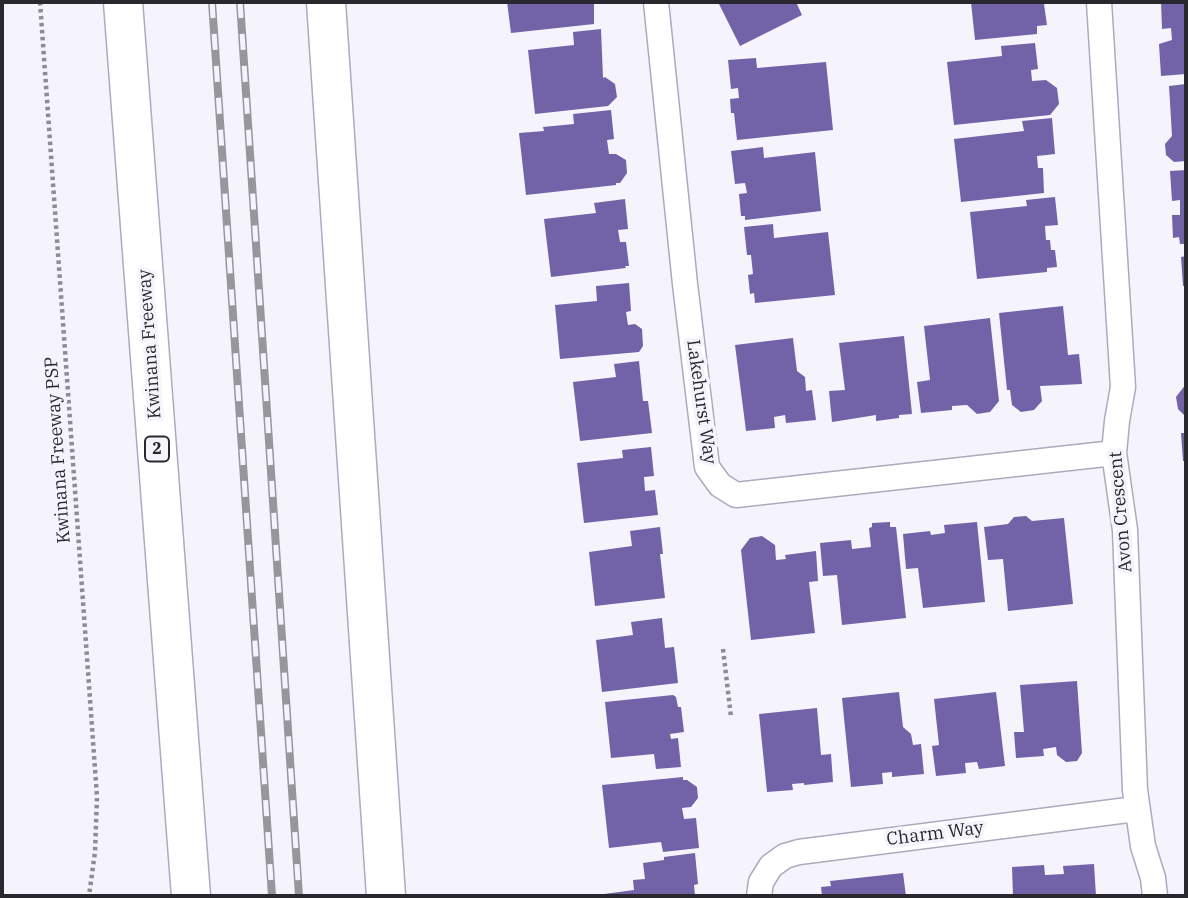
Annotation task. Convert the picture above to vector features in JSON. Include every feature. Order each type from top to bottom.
[{"type":"highway","name":"Kwinana Freeway","points":[[123,2],[191,896]]},
{"type":"highway","points":[[326,2],[386,896]]},
{"type":"street","name":"Lakehurst Way","points":[[656,2],[685,284],[706,454],[708,467],[720,485],[736,495],[1114,453]]},
{"type":"street","name":"Avon Crescent","points":[[1099,2],[1124,387],[1116,421],[1114,453],[1125,530],[1136,809],[1155,896]]},
{"type":"street","name":"Charm Way","points":[[759,896],[761,882],[771,866],[785,856],[799,852],[1136,809]]},
{"type":"path","name":"Kwinana Freeway PSP","points":[[40,2],[97,797],[95,852],[89,896]]},
{"type":"path","points":[[723,649],[731,717]]},
{"type":"building","points":[[507,2],[594,2],[594,24],[511,33]]},
{"type":"building","points":[[718,2],[796,2],[802,15],[740,46]]},
{"type":"building","points":[[971,2],[1044,4],[1047,25],[1037,26],[1037,34],[975,40]]},
{"type":"building","points":[[1161,2],[1186,2],[1186,74],[1161,76],[1159,44],[1172,40],[1171,28],[1162,29]]},
{"type":"building","points":[[601,29],[603,78],[615,84],[617,97],[608,106],[535,114],[528,50],[574,45],[573,32]]},
{"type":"building","points":[[1035,43],[1038,69],[1031,70],[1032,81],[1046,80],[1057,88],[1059,104],[1050,115],[954,125],[947,62],[1002,56],[1001,46]]},
{"type":"building","points":[[756,58],[757,68],[826,62],[833,130],[737,140],[730,99],[739,98],[738,88],[731,89],[728,60]]},
{"type":"building","points":[[1186,84],[1186,161],[1174,162],[1166,155],[1165,144],[1172,136],[1169,86]]},
{"type":"building","points":[[611,110],[614,139],[607,140],[609,154],[616,154],[626,160],[627,173],[620,183],[526,195],[519,133],[574,124],[573,114]]},
{"type":"building","points":[[1052,118],[1055,154],[1037,156],[1038,168],[1043,168],[1044,193],[961,202],[954,139],[1024,131],[1022,121]]},
{"type":"building","points":[[763,147],[764,158],[815,152],[821,211],[745,220],[745,216],[741,216],[739,194],[747,193],[745,183],[735,184],[731,151]]},
{"type":"building","points":[[1186,170],[1186,244],[1180,244],[1179,237],[1173,238],[1172,215],[1180,215],[1180,200],[1172,201],[1170,171]]},
{"type":"building","points":[[1055,197],[1058,225],[1045,226],[1046,240],[1050,240],[1051,250],[1055,250],[1057,267],[1047,268],[1047,272],[977,279],[970,212],[1027,206],[1026,200]]},
{"type":"building","points":[[625,199],[628,229],[618,230],[620,242],[626,242],[629,266],[551,277],[544,219],[596,213],[594,203]]},
{"type":"building","points":[[773,224],[774,238],[828,232],[835,295],[755,303],[754,293],[750,294],[748,275],[753,274],[751,255],[747,255],[744,227]]},
{"type":"building","points":[[1186,256],[1186,286],[1183,286],[1181,257]]},
{"type":"building","points":[[629,283],[631,311],[626,312],[628,325],[635,324],[642,329],[643,346],[639,352],[560,359],[555,305],[597,301],[596,286]]},
{"type":"building","points":[[1063,306],[1068,355],[1079,354],[1082,384],[1040,386],[1042,401],[1034,410],[1021,412],[1012,405],[1010,390],[1007,390],[999,313]]},
{"type":"building","points":[[990,318],[999,401],[990,412],[977,414],[967,405],[952,406],[952,410],[921,413],[917,382],[930,380],[924,326]]},
{"type":"building","points":[[904,336],[912,414],[876,421],[876,415],[832,422],[829,391],[845,390],[839,343]]},
{"type":"building","points":[[793,338],[797,371],[805,377],[806,391],[812,390],[816,420],[786,423],[785,415],[774,417],[775,428],[746,431],[735,345]]},
{"type":"building","points":[[639,361],[643,401],[648,401],[652,433],[580,441],[573,382],[616,377],[614,364]]},
{"type":"building","points":[[1186,384],[1186,417],[1178,409],[1176,397]]},
{"type":"building","points":[[1181,433],[1186,433],[1186,461],[1183,461]]},
{"type":"building","points":[[651,447],[654,476],[644,477],[645,491],[655,490],[658,515],[584,523],[577,463],[623,458],[622,450]]},
{"type":"building","points":[[1026,516],[1032,521],[1064,518],[1073,604],[1008,611],[1003,559],[988,560],[984,527],[1008,524],[1014,517]]},
{"type":"building","points":[[890,522],[890,527],[896,527],[906,618],[842,625],[837,575],[823,576],[820,543],[851,540],[852,549],[871,547],[869,528],[872,523]]},
{"type":"building","points":[[977,522],[985,602],[923,608],[918,568],[906,569],[903,534],[930,531],[931,535],[945,533],[944,525]]},
{"type":"building","points":[[660,527],[665,598],[595,606],[589,552],[632,546],[630,531]]},
{"type":"building","points":[[762,536],[775,545],[776,560],[786,559],[785,555],[816,551],[818,581],[809,582],[815,633],[751,640],[741,550],[750,538]]},
{"type":"building","points":[[662,618],[665,648],[674,647],[678,683],[602,692],[596,640],[633,635],[631,622]]},
{"type":"building","points":[[1077,681],[1082,753],[1077,761],[1066,762],[1057,755],[1056,747],[1043,749],[1044,756],[1016,758],[1014,732],[1024,732],[1020,685]]},
{"type":"building","points":[[899,692],[903,727],[911,734],[913,745],[921,744],[924,774],[892,777],[892,772],[882,773],[883,784],[851,787],[842,698]]},
{"type":"building","points":[[996,692],[1005,766],[979,769],[977,762],[965,763],[966,773],[936,776],[932,746],[939,745],[934,699]]},
{"type":"building","points":[[673,695],[678,707],[681,707],[684,732],[670,734],[671,739],[678,738],[681,767],[656,769],[654,754],[611,758],[605,702]]},
{"type":"building","points":[[817,708],[821,755],[831,754],[833,782],[792,784],[793,790],[767,792],[759,714]]},
{"type":"building","points":[[683,777],[683,780],[697,787],[698,798],[691,807],[682,808],[684,819],[696,818],[699,848],[663,852],[661,842],[609,848],[602,785]]},
{"type":"building","points":[[695,853],[698,884],[694,885],[695,896],[604,896],[634,890],[633,880],[645,879],[643,863]]},
{"type":"building","points":[[1094,864],[1096,896],[1013,896],[1012,867],[1044,865],[1045,875],[1064,874],[1063,866]]},
{"type":"building","points":[[903,873],[906,896],[822,896],[821,887],[831,886],[830,881]]},
{"type":"railway","points":[[212,2],[272,896]]},
{"type":"railway","points":[[240,2],[299,896]]}]
